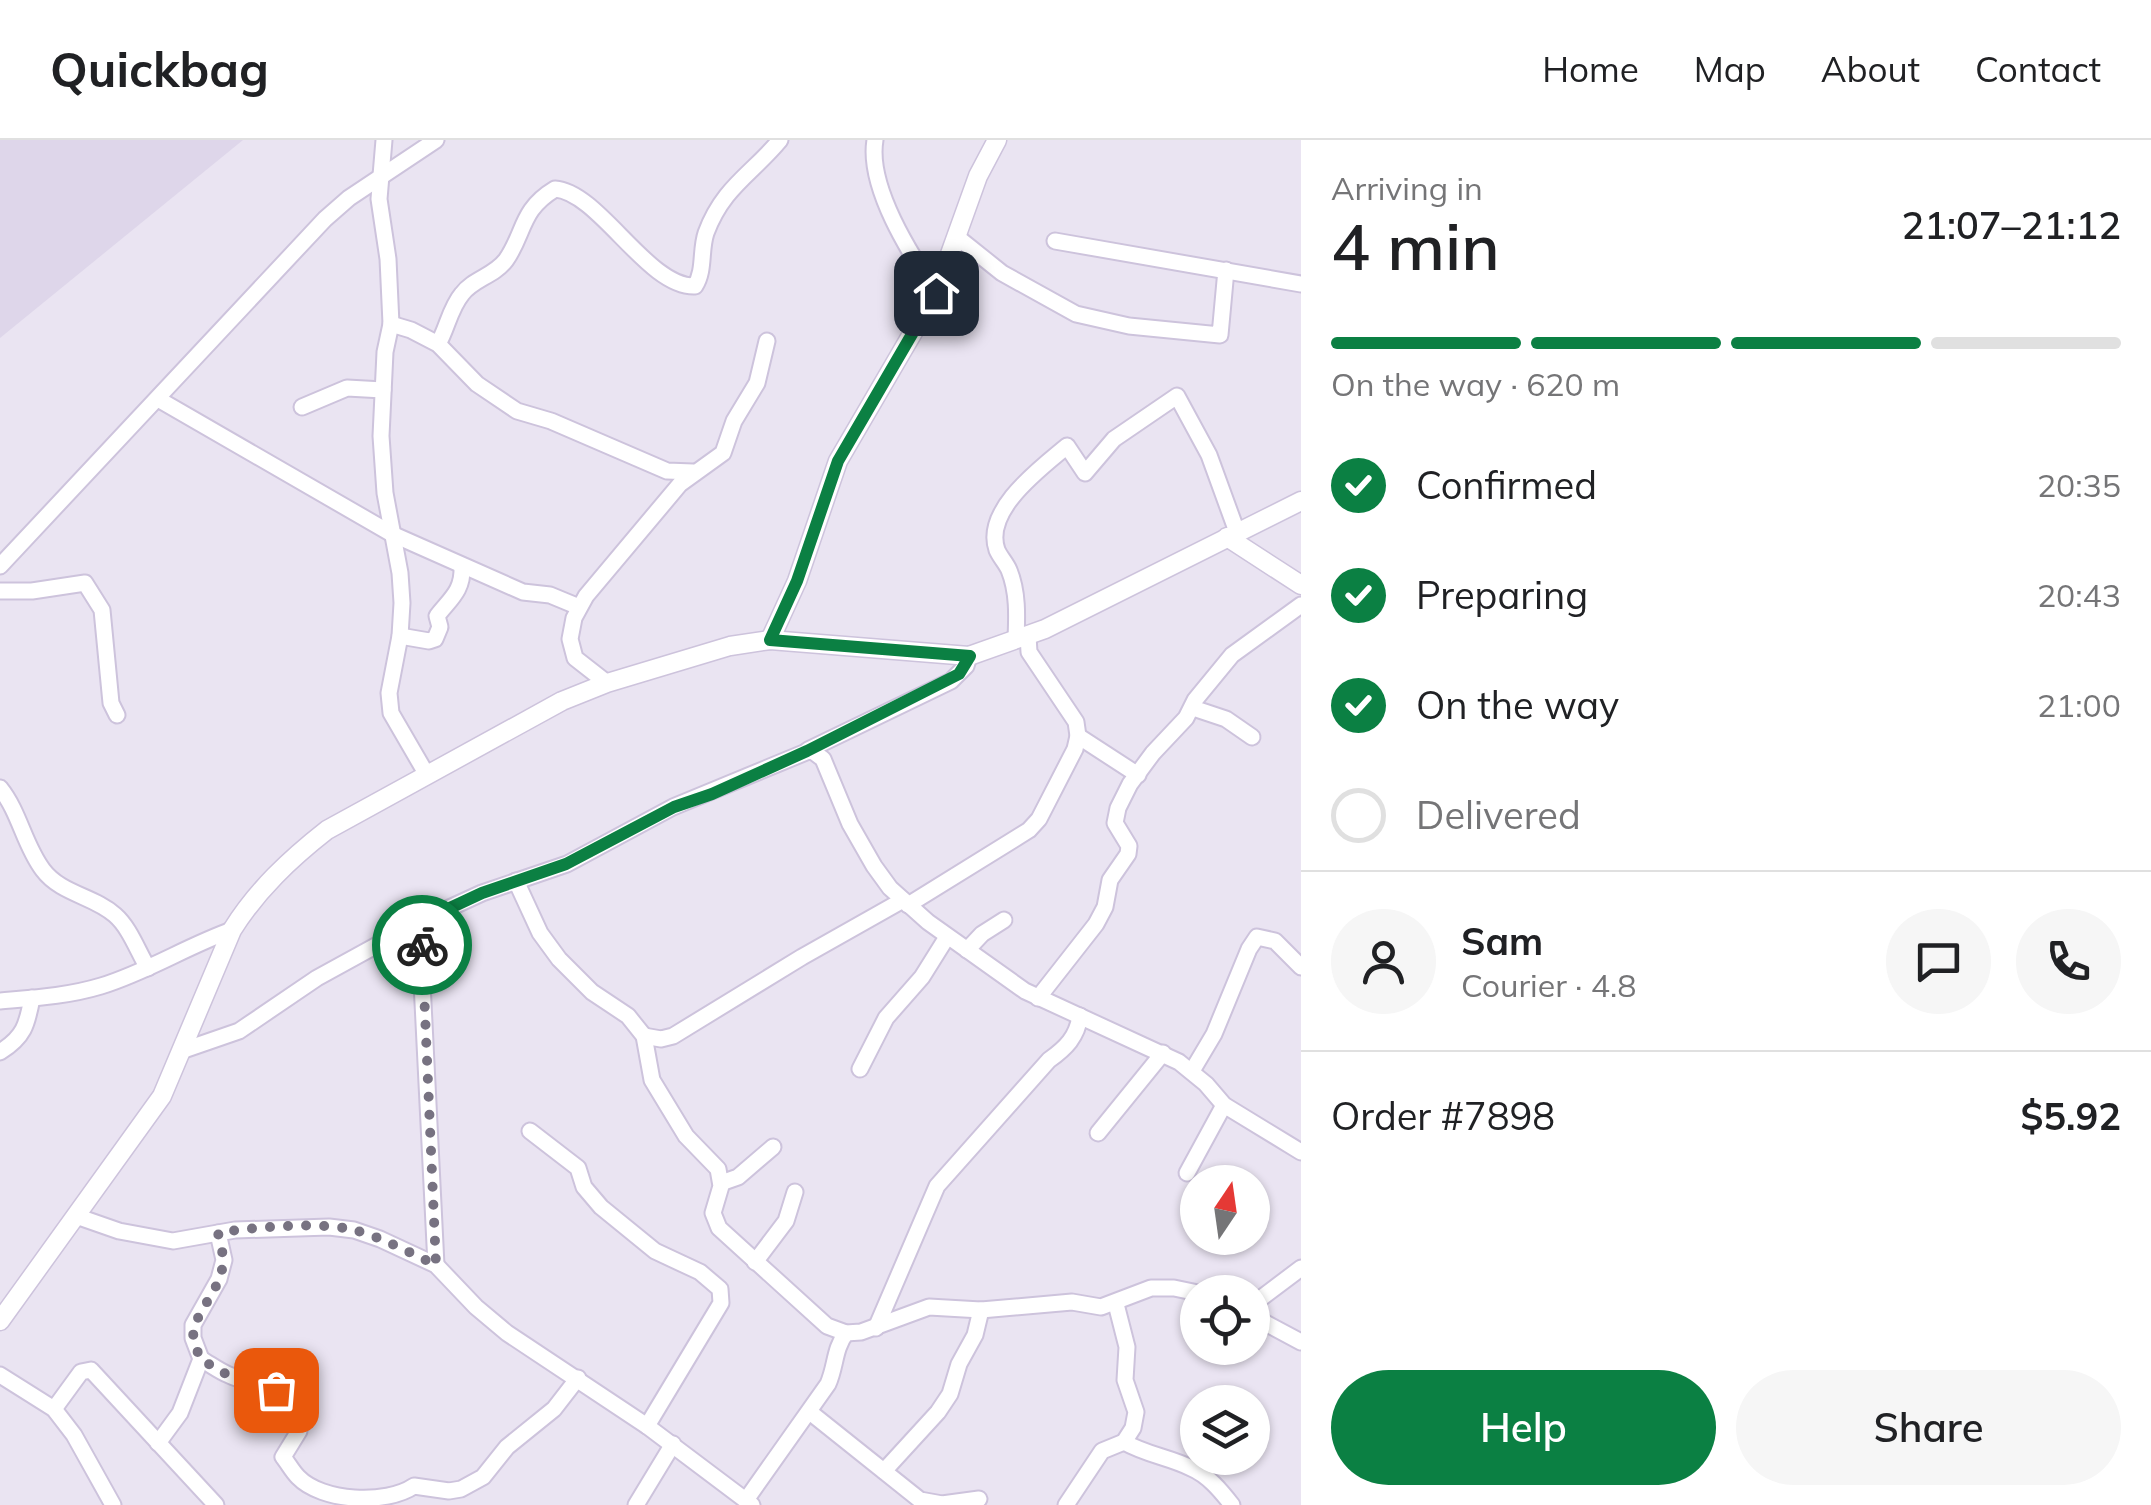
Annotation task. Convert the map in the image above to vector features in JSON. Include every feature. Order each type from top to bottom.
[{"type":"street","points":[[384,140],[379,199],[388,259],[391,324],[382,390],[382,465],[400,573],[400,636],[389,692],[391,712],[428,776]]},
{"type":"street","points":[[0,566],[325,220],[349,198],[436,140]]},
{"type":"street","points":[[438,344],[460,296],[504,262],[523,220],[555,189],[568,192],[660,274],[683,286],[694,286],[702,271],[706,234],[731,187],[780,140]]},
{"type":"street","points":[[875,140],[874,161],[893,217],[908,250],[936,293]]},
{"type":"street","points":[[770,640],[797,581],[838,461],[936,293],[978,176],[997,140]]},
{"type":"street","points":[[958,237],[1002,273],[1076,314],[1174,332],[1220,336],[1226,270]]},
{"type":"street","points":[[1055,242],[1301,284]]},
{"type":"street","points":[[391,324],[438,344],[477,384],[517,411],[551,421],[667,470],[679,474],[693,472]]},
{"type":"street","points":[[607,683],[582,666],[571,650],[571,628],[579,607],[693,472],[723,453],[734,420],[757,383],[767,341]]},
{"type":"street","points":[[302,407],[347,388],[382,390]]},
{"type":"street","points":[[644,1036],[660,1040],[673,1036],[802,956],[906,902],[1029,830],[1047,808],[1070,763],[1078,736],[1076,722],[1022,638],[1016,592],[997,551],[995,530],[1020,485],[1068,446],[1085,473],[1114,439],[1177,396],[1209,455],[1232,534],[1301,585]]},
{"type":"street","points":[[158,399],[392,534],[523,592],[550,595],[579,607]]},
{"type":"street","points":[[0,1320],[162,1096],[232,930],[248,906],[298,853],[327,830],[562,700],[607,683],[730,646],[770,640],[970,656],[1022,638],[1301,501]]},
{"type":"street","points":[[400,636],[429,641],[440,634],[438,616],[452,602],[460,586],[462,566]]},
{"type":"street","points":[[0,590],[85,583],[102,610],[111,702],[117,715]]},
{"type":"street","points":[[1038,998],[1105,908],[1110,880],[1128,854],[1129,846],[1116,829],[1115,817],[1122,798],[1153,752],[1193,708],[1195,700],[1232,655],[1301,605]]},
{"type":"street","points":[[184,1050],[239,1031],[317,978],[420,922],[566,864],[674,807],[807,751],[951,681],[970,656]]},
{"type":"street","points":[[1193,708],[1226,719],[1252,737]]},
{"type":"street","points":[[1078,736],[1138,775]]},
{"type":"street","points":[[807,751],[820,754],[874,866],[906,902],[948,937],[1038,998],[1163,1053],[1192,1071],[1224,1105],[1299,1147]]},
{"type":"street","points":[[0,788],[16,810],[28,844],[45,874],[59,886],[116,915],[148,968]]},
{"type":"street","points":[[516,881],[540,933],[559,959],[592,992],[628,1016],[644,1036],[652,1080],[686,1136],[718,1169],[721,1183],[714,1220],[726,1237],[827,1326],[846,1332],[876,1328],[929,1307],[981,1310],[1064,1303],[1101,1308],[1151,1288],[1180,1289]]},
{"type":"street","points":[[967,950],[1004,920]]},
{"type":"street","points":[[420,922],[436,1265]]},
{"type":"street","points":[[0,1002],[78,992],[148,968],[232,930]]},
{"type":"street","points":[[860,1069],[886,1018],[922,977],[948,937]]},
{"type":"street","points":[[1192,1071],[1214,1034],[1257,937],[1275,940],[1301,966]]},
{"type":"street","points":[[0,1052],[20,1038],[26,1028],[32,998]]},
{"type":"street","points":[[876,1328],[937,1186],[1049,1060],[1064,1050],[1076,1034],[1080,1016]]},
{"type":"street","points":[[1098,1133],[1163,1053]]},
{"type":"street","points":[[1191,1165],[1224,1105]]},
{"type":"street","points":[[530,1131],[578,1168],[584,1187],[601,1208],[655,1251],[700,1272],[720,1289],[722,1302],[647,1426]]},
{"type":"street","points":[[721,1183],[738,1178],[773,1147]]},
{"type":"street","points":[[756,1262],[786,1222],[795,1192]]},
{"type":"street","points":[[76,1216],[147,1238],[172,1241],[258,1228],[339,1227],[380,1239],[436,1265],[476,1307],[508,1333],[673,1444],[749,1502],[828,1384],[836,1349],[846,1332]]},
{"type":"street","points":[[158,1443],[180,1413],[200,1359],[193,1338],[194,1325],[220,1279],[224,1260],[218,1233]]},
{"type":"street","points":[[1270,1291],[1301,1268]]},
{"type":"street","points":[[1066,1505],[1102,1452],[1124,1442],[1133,1428],[1136,1412],[1125,1380],[1127,1346],[1116,1304]]},
{"type":"street","points":[[884,1471],[950,1394],[958,1364],[975,1335],[981,1310]]},
{"type":"street","points":[[1270,1326],[1301,1342]]},
{"type":"street","points":[[200,1359],[226,1374],[276,1390],[296,1410],[299,1431],[283,1456],[300,1480],[346,1499],[402,1494],[414,1486],[462,1489],[484,1477],[507,1447],[554,1409],[578,1378]]},
{"type":"street","points":[[54,1409],[81,1372],[91,1370],[216,1505]]},
{"type":"street","points":[[0,1375],[54,1409],[74,1435],[113,1505]]},
{"type":"street","points":[[811,1413],[920,1500],[942,1504],[979,1499]]},
{"type":"street","points":[[1124,1442],[1191,1468],[1214,1484],[1232,1505]]},
{"type":"street","points":[[636,1505],[673,1444]]},
{"type":"shaded area","points":[[0,140],[243,140],[0,338]]},
{"type":"way so far","points":[[276,1390],[226,1374],[200,1359],[193,1338],[194,1325],[220,1279],[224,1260],[218,1233],[258,1228],[339,1227],[380,1239],[436,1265],[422,945]]},
{"type":"route","points":[[422,945],[420,922],[482,893],[566,864],[674,807],[807,751],[951,681],[966,666],[970,656],[770,640],[797,581],[838,461],[936,293]]}]
